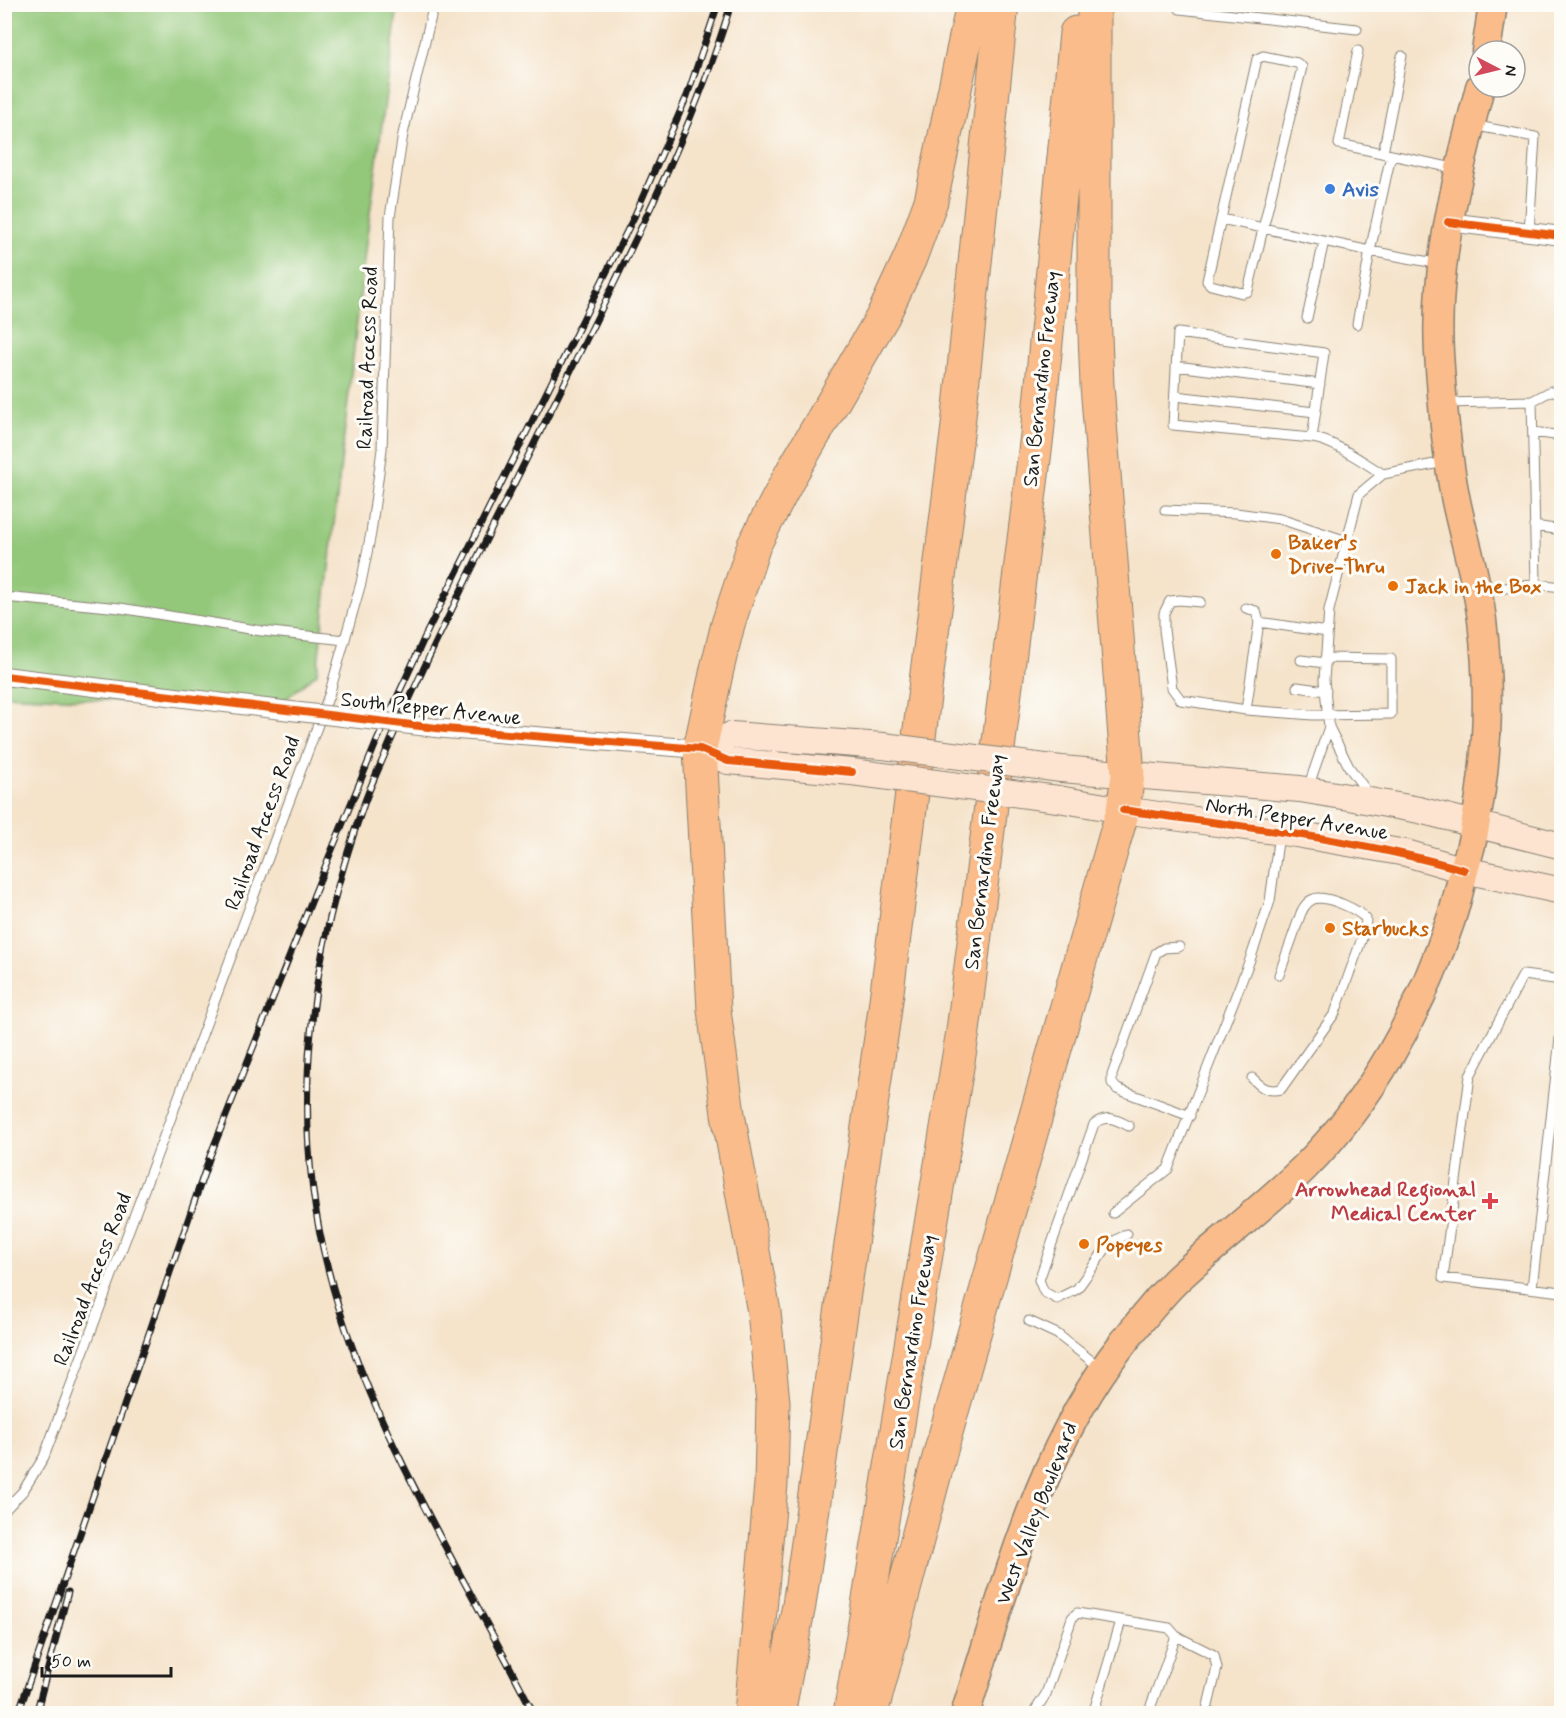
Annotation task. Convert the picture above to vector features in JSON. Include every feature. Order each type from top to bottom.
[{"type":"highway","points":[[751,1713],[771,1484],[773,1402],[764,1312],[740,1185],[718,1042],[700,749],[720,658],[754,545],[791,474],[883,316],[910,258],[931,201],[973,4]]},
{"type":"highway","points":[[778,1713],[801,1594],[884,1016],[958,426],[1002,4]]},
{"type":"highway","name":"San Bernardino Freeway","points":[[850,1713],[963,1031],[1037,435],[1078,4]]},
{"type":"highway","points":[[870,1713],[944,1439],[1123,810],[1128,775],[1094,321],[1094,4]]},
{"type":"main road","points":[[1488,39],[1493,4]]},
{"type":"main road","name":"West Valley Boulevard","points":[[969,1710],[1010,1574],[1039,1495],[1072,1418],[1121,1345],[1178,1279],[1307,1165],[1351,1116],[1397,1043],[1437,960],[1454,912],[1476,826],[1487,710],[1484,636],[1454,493],[1443,403],[1439,348],[1440,286],[1448,222],[1476,99]]},
{"type":"main road","name":"South Pepper Avenue","points":[[700,749],[731,735],[858,744],[963,756]]},
{"type":"main road","name":"South Pepper Avenue","points":[[700,749],[728,761],[852,772],[959,785]]},
{"type":"main road","name":"North Pepper Avenue","points":[[963,756],[1061,769],[1300,789],[1373,801],[1562,846]]},
{"type":"main road","name":"North Pepper Avenue","points":[[959,785],[1279,832],[1406,854],[1464,870],[1562,891]]},
{"type":"street","points":[[1448,222],[1562,236]]},
{"type":"street","name":"South Pepper Avenue","points":[[4,676],[446,729],[700,749]]},
{"type":"lane","name":"Railroad Access Road","points":[[4,1511],[23,1491],[44,1457],[325,706],[361,583],[371,533],[382,449],[390,217],[403,134],[434,4]]},
{"type":"lane","points":[[1180,4],[1180,9],[1357,29]]},
{"type":"lane","points":[[1358,51],[1339,144],[1460,170]]},
{"type":"lane","points":[[1263,56],[1297,63],[1302,68],[1263,228],[1248,291],[1242,293],[1211,285],[1207,281],[1257,59],[1263,56]]},
{"type":"lane","points":[[1357,324],[1402,56]]},
{"type":"lane","points":[[1470,125],[1535,137],[1529,232]]},
{"type":"lane","points":[[1221,219],[1442,264]]},
{"type":"lane","points":[[1307,318],[1324,241]]},
{"type":"lane","points":[[1312,438],[1324,353],[1178,333],[1173,424],[1312,438],[1326,442],[1383,474]]},
{"type":"lane","points":[[1176,366],[1320,384]]},
{"type":"lane","points":[[1443,403],[1532,401],[1551,391],[1562,392]]},
{"type":"lane","points":[[1174,396],[1315,412]]},
{"type":"lane","points":[[1532,401],[1536,584]]},
{"type":"lane","points":[[1533,432],[1562,435]]},
{"type":"lane","points":[[1373,801],[1349,767],[1329,727],[1325,661],[1329,610],[1359,494],[1383,474],[1451,461]]},
{"type":"lane","points":[[1165,510],[1236,513],[1280,519],[1347,541]]},
{"type":"lane","points":[[1534,526],[1562,530]]},
{"type":"lane","points":[[1476,592],[1536,584],[1562,587]]},
{"type":"lane","points":[[4,597],[120,608],[271,632],[345,639]]},
{"type":"lane","points":[[1200,602],[1180,600],[1170,602],[1166,606],[1164,630],[1172,688],[1181,700],[1246,710],[1313,715],[1391,714],[1391,658],[1301,660]]},
{"type":"lane","points":[[1246,608],[1256,611],[1259,622],[1246,710]]},
{"type":"lane","points":[[1259,622],[1327,632]]},
{"type":"lane","points":[[1255,653],[1265,655]]},
{"type":"lane","points":[[1251,681],[1262,682]]},
{"type":"lane","points":[[1297,687],[1326,691]]},
{"type":"lane","points":[[1300,789],[1311,779],[1329,727]]},
{"type":"lane","points":[[1113,1213],[1168,1169],[1251,957],[1270,901],[1279,832]]},
{"type":"lane","points":[[1252,1078],[1262,1088],[1271,1091],[1281,1089],[1335,1013],[1365,930],[1366,919],[1351,907],[1319,898],[1311,900],[1301,914],[1279,975]]},
{"type":"lane","points":[[1179,947],[1164,948],[1156,953],[1112,1075],[1112,1083],[1117,1089],[1190,1116]]},
{"type":"lane","points":[[1562,980],[1523,975],[1470,1076],[1443,1278],[1562,1292]]},
{"type":"lane","points":[[1532,1288],[1562,1020]]},
{"type":"lane","points":[[1127,1234],[1109,1244],[1077,1289],[1057,1299],[1044,1292],[1039,1280],[1094,1124],[1102,1118],[1113,1118],[1129,1126]]},
{"type":"lane","points":[[1029,1321],[1057,1335],[1104,1371]]},
{"type":"lane","points":[[1033,1713],[1046,1694],[1072,1617],[1077,1614],[1169,1628],[1176,1636],[1214,1655],[1217,1668],[1206,1713]]},
{"type":"lane","points":[[1093,1713],[1121,1621]]},
{"type":"lane","points":[[1148,1713],[1176,1636]]},
{"type":"green space","points":[[4,5],[398,5],[366,243],[317,673],[274,709],[5,695]]},
{"type":"railway","points":[[18,1714],[210,1156],[329,857],[376,743],[428,630],[634,217],[687,96],[718,4]]},
{"type":"railway","points":[[534,1714],[391,1440],[345,1327],[328,1269],[316,1211],[309,1152],[308,1093],[311,1034],[318,976],[330,918],[345,860],[370,789],[442,629],[596,320],[670,165],[703,85],[731,4]]},
{"type":"railway","points":[[36,1714],[68,1592]]},
{"type":"cycle path","points":[[1448,222],[1562,236]]},
{"type":"cycle path","points":[[4,676],[445,729],[700,749],[728,761],[852,772]]},
{"type":"cycle path","points":[[1123,810],[1337,841],[1464,870]]},
{"type":"place","name":"Avis","points":[[1330,189]]},
{"type":"place","name":"Baker's Drive-Thru","points":[[1276,554]]},
{"type":"place","name":"Jack in the Box","points":[[1393,586]]},
{"type":"place","name":"Starbucks","points":[[1330,928]]},
{"type":"place","name":"Arrowhead Regional Medical Center","points":[[1490,1201]]},
{"type":"place","name":"Popeyes","points":[[1084,1244]]}]
